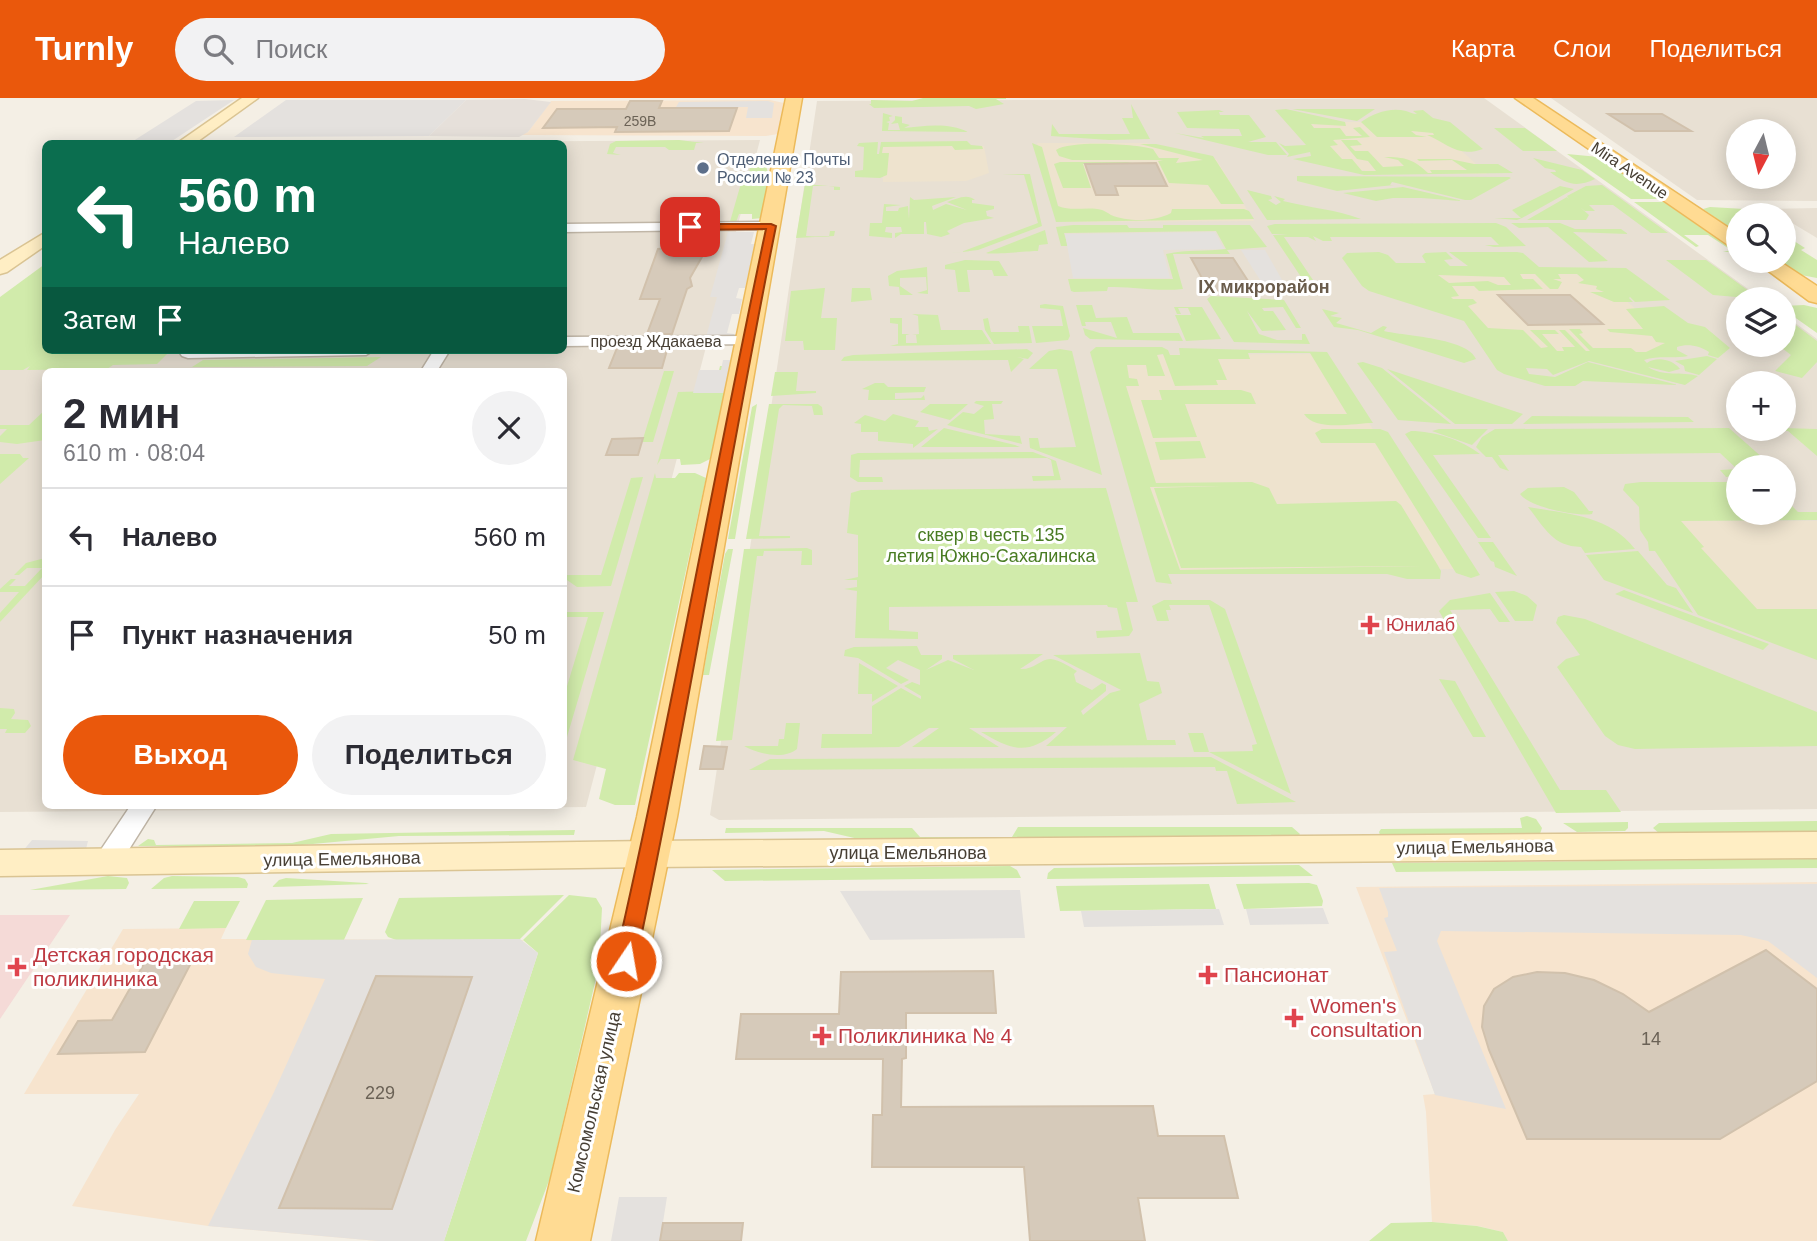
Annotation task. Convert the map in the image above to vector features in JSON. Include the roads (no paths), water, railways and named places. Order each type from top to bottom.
[{"type":"main road","points":[[189,140],[251,98]]},
{"type":"main road","name":"Комсомольская улица","points":[[563,1241],[649,854],[794,98]]},
{"type":"main road","name":"Mira Avenue","points":[[1523,98],[1726,235]]},
{"type":"main road","points":[[1,268],[42,240]]},
{"type":"main road","points":[[1783,273],[1817,296]]},
{"type":"main road","name":"улица Емельянова","points":[[0,863],[649,854],[1817,845]]},
{"type":"street","points":[[567,228],[771,226]]},
{"type":"street","name":"проезд Ждакаева","points":[[567,342],[748,341]]},
{"type":"street","points":[[106,863],[141,809]]},
{"type":"place","name":"Отделение Почты России № 23","points":[[703,168]]},
{"type":"place","name":"Юнилаб","points":[[1370,625]]},
{"type":"place","name":"Детская городская поликлиника","points":[[17,967]]},
{"type":"place","name":"Пансионат","points":[[1208,975]]},
{"type":"place","name":"Women's consultation","points":[[1294,1018]]},
{"type":"place","name":"Поликлиника № 4","points":[[822,1036]]},
{"type":"district","name":"IX микрорайон","points":[[1264,287]]},
{"type":"park label","name":"сквер в честь 135 летия Южно-Сахалинска","points":[[991,545]]}]
